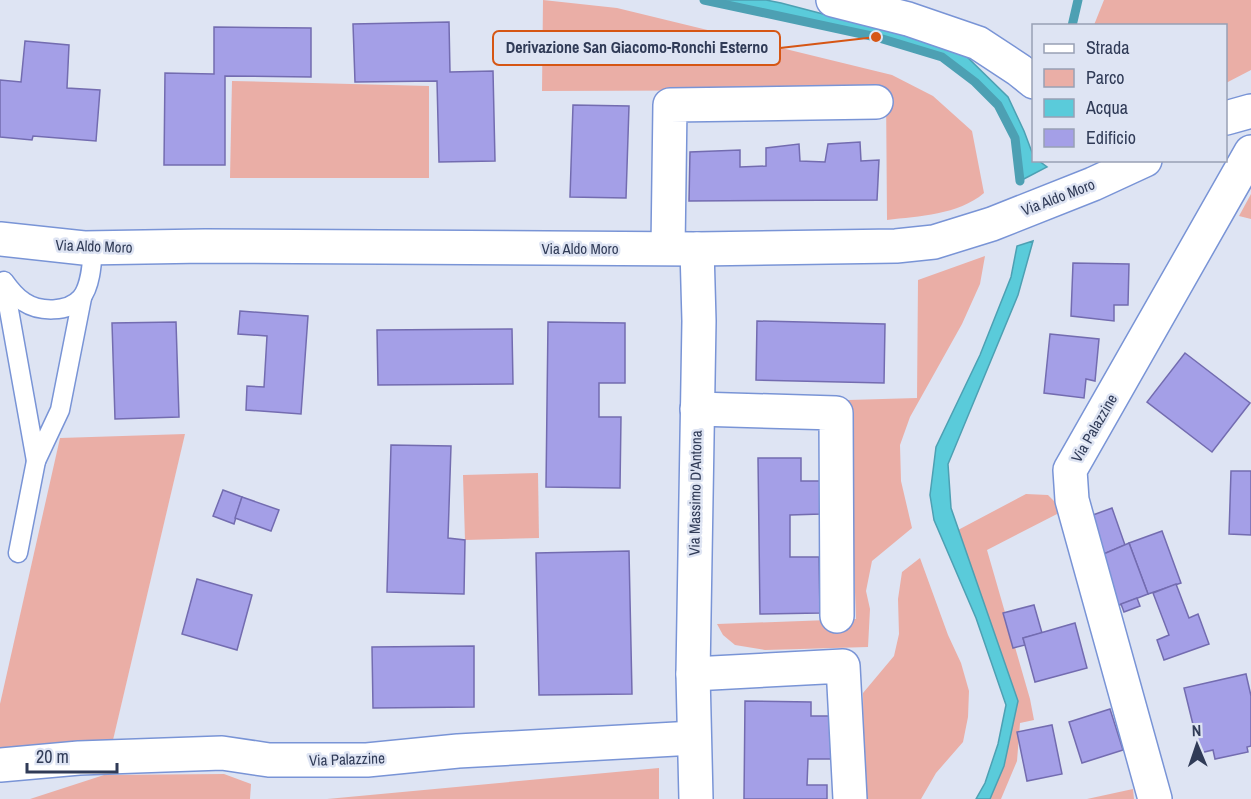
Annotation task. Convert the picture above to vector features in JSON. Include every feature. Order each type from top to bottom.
[{"type":"street","points":[[833,0],[908,19],[978,43],[1032,80]]},
{"type":"street","name":"Via Massimo D'Antona","points":[[696,799],[693,674],[699,321],[683,248],[670,105],[876,102]]},
{"type":"street","points":[[1227,118],[1251,111]]},
{"type":"street","points":[[1227,132],[1239,130],[1251,133]]},
{"type":"street","name":"Via Palazzine","points":[[1155,799],[1072,500],[1070,470],[1251,152]]},
{"type":"street","name":"Via Aldo Moro","points":[[0,239],[93,248],[896,246],[934,242],[992,224],[1044,201],[1090,172],[1136,162]]},
{"type":"street","points":[[697,409],[836,413],[837,616]]},
{"type":"street","points":[[693,674],[843,666],[850,799]]},
{"type":"street","name":"Via Palazzine","points":[[0,765],[79,758],[222,753],[269,760],[367,760],[458,751],[694,738]]},
{"type":"lane","points":[[18,553],[36,461],[60,410],[82,298],[92,272],[93,248]]},
{"type":"lane","points":[[2,278],[24,302],[42,309],[66,308],[82,298]]},
{"type":"lane","points":[[2,278],[36,461]]},
{"type":"green space","points":[[543,0],[617,8],[892,75],[933,96],[972,131],[984,193],[950,210],[925,216],[887,220],[886,90],[542,91]]},
{"type":"green space","points":[[1104,0],[1251,0],[1251,70],[1227,82],[1227,24],[1094,24]]},
{"type":"green space","points":[[232,81],[429,86],[429,178],[230,178]]},
{"type":"green space","points":[[1251,194],[1251,219],[1239,216]]},
{"type":"green space","points":[[985,256],[980,284],[962,324],[910,417],[900,445],[901,481],[912,528],[872,561],[866,591],[870,609],[868,647],[765,650],[735,645],[723,635],[717,624],[856,619],[848,400],[917,398],[918,280]]},
{"type":"green space","points":[[185,434],[113,740],[0,751],[0,704],[60,438]]},
{"type":"green space","points":[[538,473],[539,538],[465,540],[463,475]]},
{"type":"green space","points":[[1026,494],[1048,495],[1057,504],[1059,513],[987,550],[1034,720],[1020,723],[1017,761],[1001,799],[990,799],[1004,766],[1018,701],[958,530]]},
{"type":"green space","points":[[920,558],[948,635],[961,663],[969,691],[968,717],[963,742],[936,773],[921,799],[864,799],[863,693],[894,656],[899,634],[898,599],[902,572]]},
{"type":"green space","points":[[659,768],[659,799],[327,799]]},
{"type":"green space","points":[[224,774],[251,784],[250,799],[30,799],[104,775]]},
{"type":"green space","points":[[1133,789],[1134,799],[1087,799]]},
{"type":"water","points":[[704,0],[766,0],[781,3],[930,42],[966,56],[1008,97],[1032,152],[1032,162],[1040,162],[1047,167],[1020,181],[1015,138],[998,105],[975,82],[942,57],[876,37]]},
{"type":"water","points":[[1033,241],[1018,295],[948,464],[951,508],[1018,701],[1004,766],[990,799],[976,799],[985,783],[998,744],[1006,705],[976,618],[934,520],[930,495],[936,447],[980,355],[1011,277],[1017,246]]},
{"type":"building","points":[[449,22],[450,72],[493,71],[495,161],[439,162],[437,81],[355,82],[353,24]]},
{"type":"building","points":[[214,27],[311,28],[311,77],[225,76],[225,165],[164,165],[165,73],[214,74]]},
{"type":"building","points":[[25,41],[69,45],[67,88],[100,90],[96,141],[33,136],[32,140],[0,137],[0,80],[21,82]]},
{"type":"building","points":[[573,105],[629,106],[626,198],[570,197]]},
{"type":"building","points":[[860,142],[861,161],[879,160],[877,200],[689,201],[690,152],[740,150],[740,167],[766,166],[766,148],[799,144],[800,161],[825,162],[828,144]]},
{"type":"building","points":[[1073,263],[1129,264],[1128,305],[1114,305],[1114,321],[1071,316]]},
{"type":"building","points":[[240,311],[308,316],[301,414],[246,410],[247,386],[264,387],[267,336],[238,334]]},
{"type":"building","points":[[757,321],[885,324],[884,383],[756,380]]},
{"type":"building","points":[[176,322],[179,417],[115,419],[112,323]]},
{"type":"building","points":[[548,322],[625,323],[625,383],[599,383],[599,417],[621,417],[620,488],[546,487]]},
{"type":"building","points":[[512,329],[513,384],[378,385],[377,330]]},
{"type":"building","points":[[1050,334],[1099,339],[1095,381],[1086,379],[1084,398],[1044,393]]},
{"type":"building","points":[[1185,353],[1250,403],[1212,452],[1147,402]]},
{"type":"building","points":[[391,445],[451,446],[448,538],[465,540],[464,594],[387,592]]},
{"type":"building","points":[[758,458],[801,458],[801,481],[820,481],[821,514],[790,515],[790,557],[819,557],[820,613],[760,614]]},
{"type":"building","points":[[1231,471],[1251,471],[1251,535],[1229,534]]},
{"type":"building","points":[[223,490],[242,497],[234,524],[213,516]]},
{"type":"building","points":[[242,497],[279,510],[271,531],[235,518]]},
{"type":"building","points":[[1112,508],[1125,545],[1099,556],[1082,519]]},
{"type":"building","points":[[1162,531],[1181,583],[1148,594],[1129,543]]},
{"type":"building","points":[[1129,543],[1148,594],[1112,608],[1099,556]]},
{"type":"building","points":[[629,551],[632,694],[539,695],[536,553]]},
{"type":"building","points":[[197,579],[252,595],[237,650],[182,634]]},
{"type":"building","points":[[1176,584],[1189,618],[1198,614],[1209,644],[1164,660],[1157,640],[1169,635],[1153,593]]},
{"type":"building","points":[[1137,598],[1140,606],[1124,612],[1121,604]]},
{"type":"building","points":[[1034,605],[1042,633],[1023,638],[1025,645],[1013,648],[1003,613]]},
{"type":"building","points":[[1075,623],[1087,668],[1035,682],[1023,638]]},
{"type":"building","points":[[474,646],[474,707],[373,708],[372,647]]},
{"type":"building","points":[[1246,674],[1251,696],[1251,746],[1247,747],[1248,752],[1215,759],[1213,750],[1200,753],[1184,688]]},
{"type":"building","points":[[745,701],[811,702],[811,716],[832,716],[832,759],[808,759],[807,785],[827,785],[827,799],[744,799]]},
{"type":"building","points":[[1110,709],[1123,750],[1082,763],[1069,722]]},
{"type":"building","points":[[1052,725],[1062,774],[1027,781],[1017,732]]},
{"type":"waterway","points":[[704,0],[876,37],[942,57],[975,82],[998,105],[1015,138],[1020,181]]},
{"type":"waterway","points":[[1072,24],[1078,0]]},
{"type":"place","name":"Derivazione San Giacomo-Ronchi Esterno","points":[[876,37]]}]
